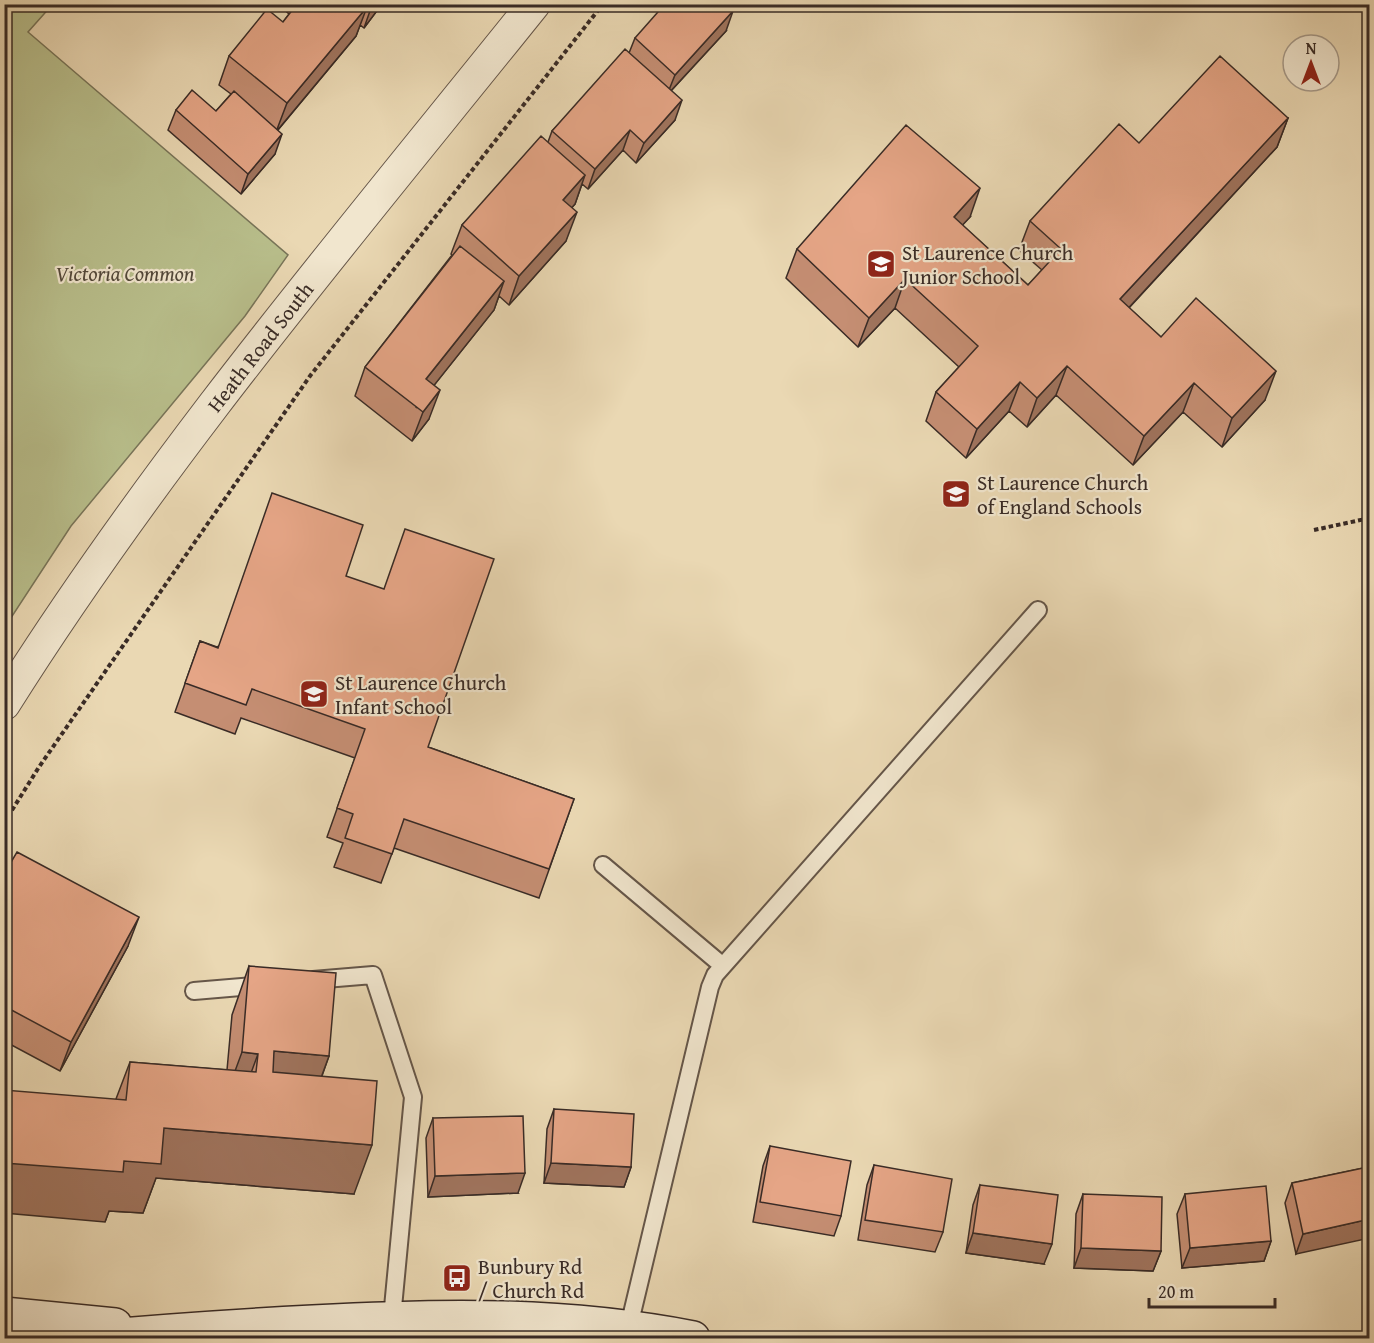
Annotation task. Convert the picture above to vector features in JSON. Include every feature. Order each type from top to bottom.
[{"type":"main road","points":[[4,1314],[172,1334]]},
{"type":"main road","points":[[87,1338],[392,1318],[521,1317],[629,1326],[693,1338]]},
{"type":"street","name":"Heath Road South","points":[[4,704],[61,614],[259,346],[534,4]]},
{"type":"lane","points":[[629,1326],[710,987],[715,975],[1038,610]]},
{"type":"lane","points":[[603,865],[723,966]]},
{"type":"lane","points":[[301,981],[373,975],[413,1097],[392,1318]]},
{"type":"lane","points":[[194,991],[277,984]]},
{"type":"path","points":[[4,823],[39,767],[310,376],[603,4]]},
{"type":"path","points":[[1314,530],[1370,518]]},
{"type":"green space","name":"Victoria Common","points":[[5,4],[52,5],[28,32],[288,255],[245,316],[71,526],[5,627]]},
{"type":"building","points":[[297,4],[363,4],[367,7],[287,103],[229,56],[267,9],[283,22]]},
{"type":"building","points":[[665,4],[726,4],[733,11],[675,75],[635,38]]},
{"type":"building","points":[[625,49],[682,100],[644,143],[630,130],[595,169],[552,131]]},
{"type":"building","name":"St Laurence Church Junior School","points":[[1220,56],[1288,118],[1120,299],[1161,337],[1196,298],[1276,371],[1232,418],[1194,383],[1144,436],[1067,366],[1037,398],[1020,382],[977,429],[936,392],[978,346],[905,279],[869,318],[797,249],[906,125],[980,188],[954,217],[1028,285],[1061,249],[1030,221],[1119,124],[1139,143]]},
{"type":"building","points":[[192,90],[216,111],[234,91],[282,134],[248,174],[176,110]]},
{"type":"building","points":[[541,136],[585,175],[563,200],[577,212],[519,276],[462,225]]},
{"type":"building","points":[[460,246],[504,281],[426,379],[440,390],[423,412],[365,367]]},
{"type":"building","name":"St Laurence Church Infant School","points":[[272,493],[363,525],[346,576],[384,589],[405,529],[494,559],[428,747],[574,799],[549,869],[404,819],[392,854],[345,838],[353,814],[337,808],[365,729],[252,689],[246,705],[185,683],[200,641],[218,648]]},
{"type":"building","points":[[17,852],[139,917],[71,1042],[4,1006],[4,874]]},
{"type":"building","points":[[249,966],[336,973],[329,1056],[274,1051],[273,1072],[377,1081],[372,1145],[164,1128],[161,1164],[124,1161],[123,1172],[4,1163],[4,1090],[126,1100],[130,1062],[256,1072],[258,1054],[242,1052]]},
{"type":"building","points":[[554,1109],[634,1114],[631,1167],[551,1163]]},
{"type":"building","points":[[523,1116],[525,1173],[435,1176],[433,1118]]},
{"type":"building","points":[[770,1146],[851,1161],[841,1216],[760,1202]]},
{"type":"building","points":[[874,1165],[952,1179],[943,1232],[865,1220]]},
{"type":"building","points":[[1368,1167],[1370,1172],[1370,1219],[1303,1234],[1292,1183]]},
{"type":"building","points":[[980,1185],[1058,1195],[1052,1244],[973,1233]]},
{"type":"building","points":[[1266,1186],[1271,1241],[1190,1248],[1185,1194]]},
{"type":"building","points":[[1083,1194],[1162,1197],[1161,1251],[1081,1248]]},
{"type":"place","name":"St Laurence Church Junior School","points":[[881,264]]},
{"type":"place","name":"St Laurence Church of England Schools","points":[[956,494]]},
{"type":"place","name":"St Laurence Church Infant School","points":[[314,694]]},
{"type":"place","name":"Bunbury Rd / Church Rd","points":[[457,1278]]}]
